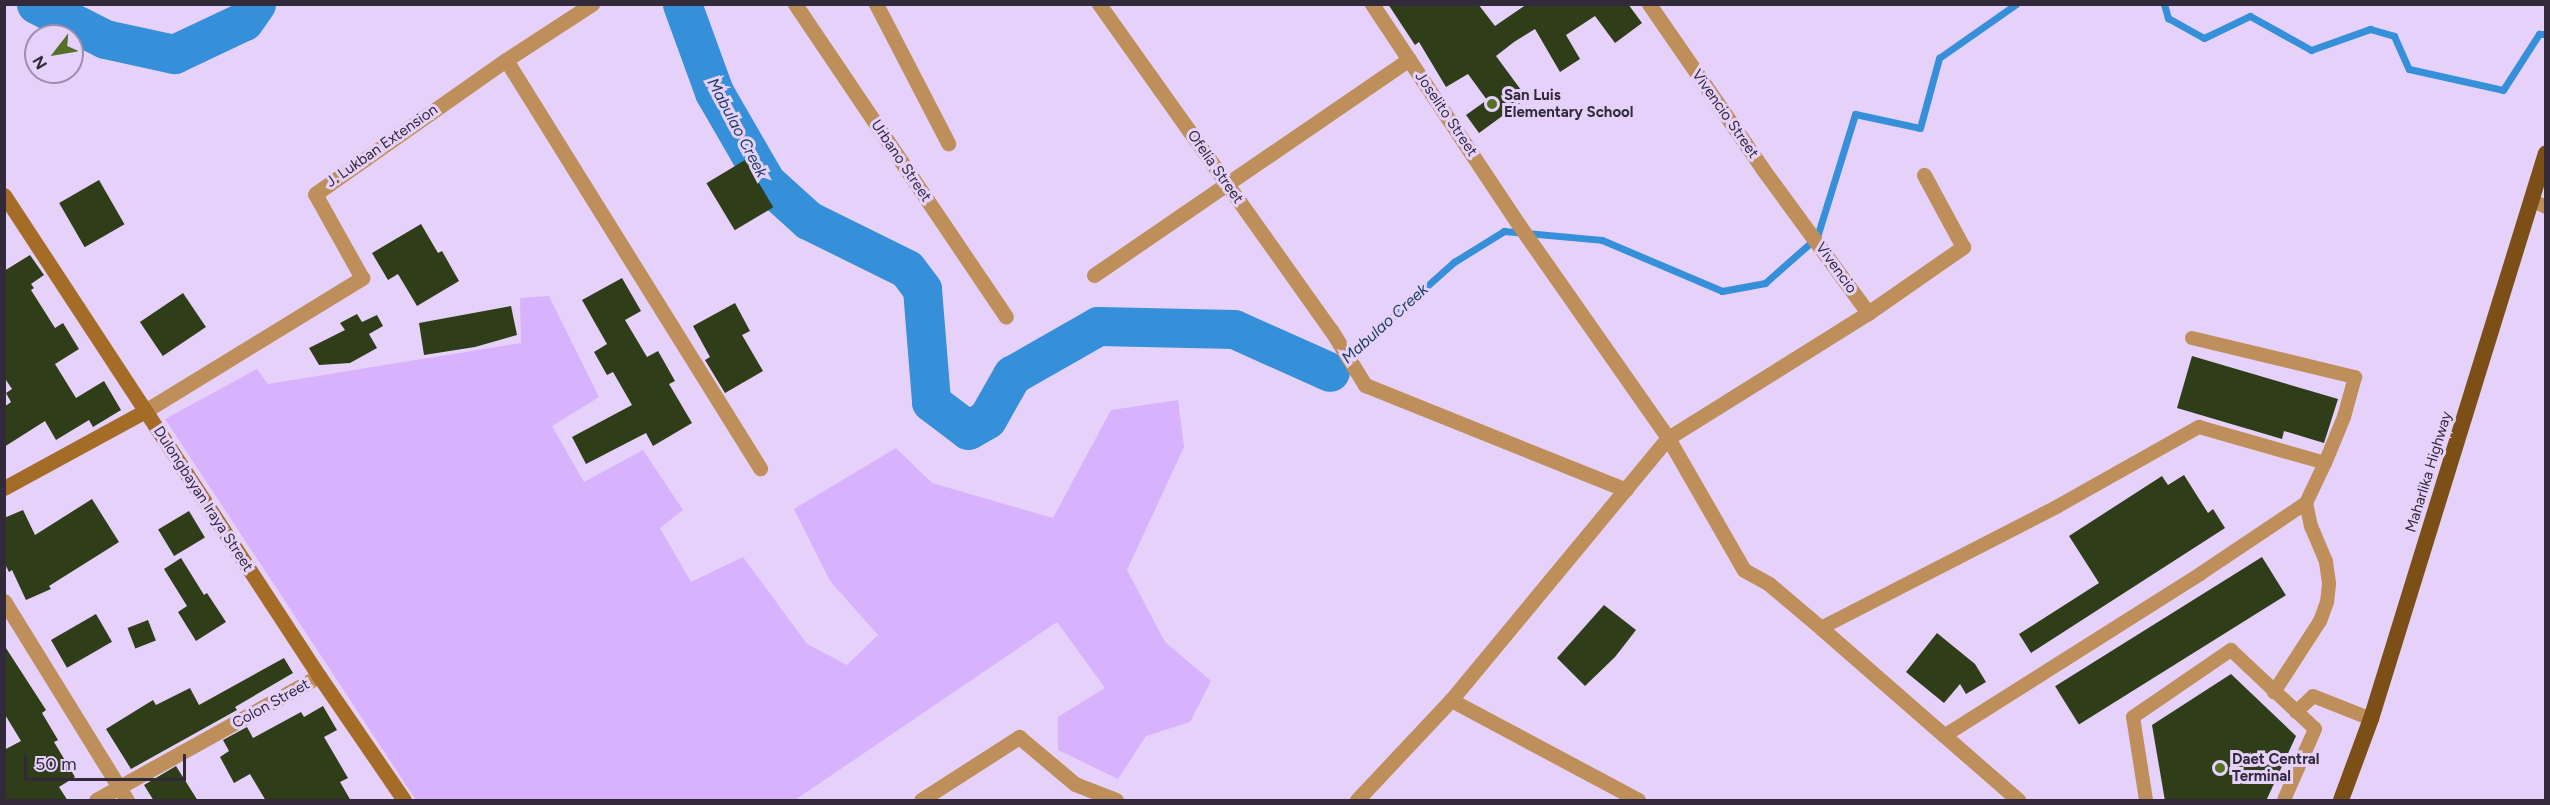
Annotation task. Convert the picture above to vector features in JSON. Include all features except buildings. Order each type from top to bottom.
[{"type":"highway","name":"Maharlika Highway","points":[[2341,801],[2371,719],[2538,204],[2544,160]]},
{"type":"main road","name":"Dulongbayan Iraya Street","points":[[4,195],[319,676],[404,801]]},
{"type":"main road","points":[[4,488],[146,411]]},
{"type":"street","name":"J. Lukban Extension","points":[[146,411],[362,278],[315,194],[506,60],[592,4]]},
{"type":"street","name":"Urbano Street","points":[[795,4],[1006,317]]},
{"type":"street","points":[[876,4],[948,143]]},
{"type":"street","name":"Ofelia Street","points":[[1099,4],[1331,330],[1365,385],[1626,490]]},
{"type":"street","name":"Joselito Street","points":[[1372,4],[1524,231],[1668,438],[1744,570],[1769,584],[2018,801]]},
{"type":"street","name":"Vivencio Street","points":[[1649,4],[1803,223]]},
{"type":"street","points":[[1094,276],[1409,59]]},
{"type":"street","points":[[506,60],[760,468]]},
{"type":"street","points":[[1357,801],[1451,700],[1668,438],[1868,313],[1963,247],[1924,175]]},
{"type":"street","name":"Vivencio","points":[[1803,223],[1868,313]]},
{"type":"street","points":[[4,601],[124,795]]},
{"type":"street","name":"Colon Street","points":[[96,801],[124,795],[319,676]]},
{"type":"street","points":[[1451,700],[1638,801]]},
{"type":"street","points":[[921,801],[1019,737],[1046,757],[1075,784],[1116,801]]},
{"type":"lane","points":[[1944,736],[2200,574],[2306,503],[2344,417],[2355,377],[2192,338]]},
{"type":"lane","points":[[1821,628],[2058,506],[2199,427],[2325,463]]},
{"type":"lane","points":[[2274,692],[2320,621],[2327,602],[2329,584],[2326,562],[2311,526],[2306,503]]},
{"type":"lane","points":[[2146,801],[2133,717],[2231,650],[2315,729],[2284,801]]},
{"type":"lane","points":[[2296,712],[2313,696],[2371,719]]},
{"type":"shaded area","points":[[549,296],[599,397],[552,426],[584,482],[643,450],[683,510],[660,528],[691,582],[743,557],[807,644],[847,665],[878,635],[830,581],[794,509],[896,448],[932,483],[1053,518],[1111,410],[1178,400],[1184,447],[1127,570],[1165,642],[1211,681],[1190,722],[1146,736],[1118,779],[1058,750],[1058,717],[1105,688],[1057,622],[795,800],[416,800],[165,419],[257,369],[268,384],[521,343],[520,298]]},
{"type":"waterway","name":"Mabulao Creek","points":[[36,4],[105,39],[174,54],[244,21],[256,4]]},
{"type":"waterway","name":"Mabulao Creek","points":[[682,4],[714,92],[766,182],[808,220],[907,269],[922,289],[931,402],[968,430],[987,419],[1012,375],[1098,326],[1234,329],[1330,372]]},
{"type":"waterway","name":"Mabulao Creek","points":[[1330,372],[1454,262],[1504,231],[1602,240],[1722,291],[1765,283],[1817,237],[1855,114],[1920,128],[1939,58],[2016,4]]},
{"type":"waterway","name":"Mabulao Creek","points":[[2164,4],[2168,18],[2204,38],[2250,16],[2311,50],[2370,29],[2394,36],[2409,69],[2503,90],[2539,34],[2546,34]]},
{"type":"place","name":"San Luis Elementary School","points":[[1492,104]]},
{"type":"place","name":"Daet Central Terminal","points":[[2220,768]]}]
